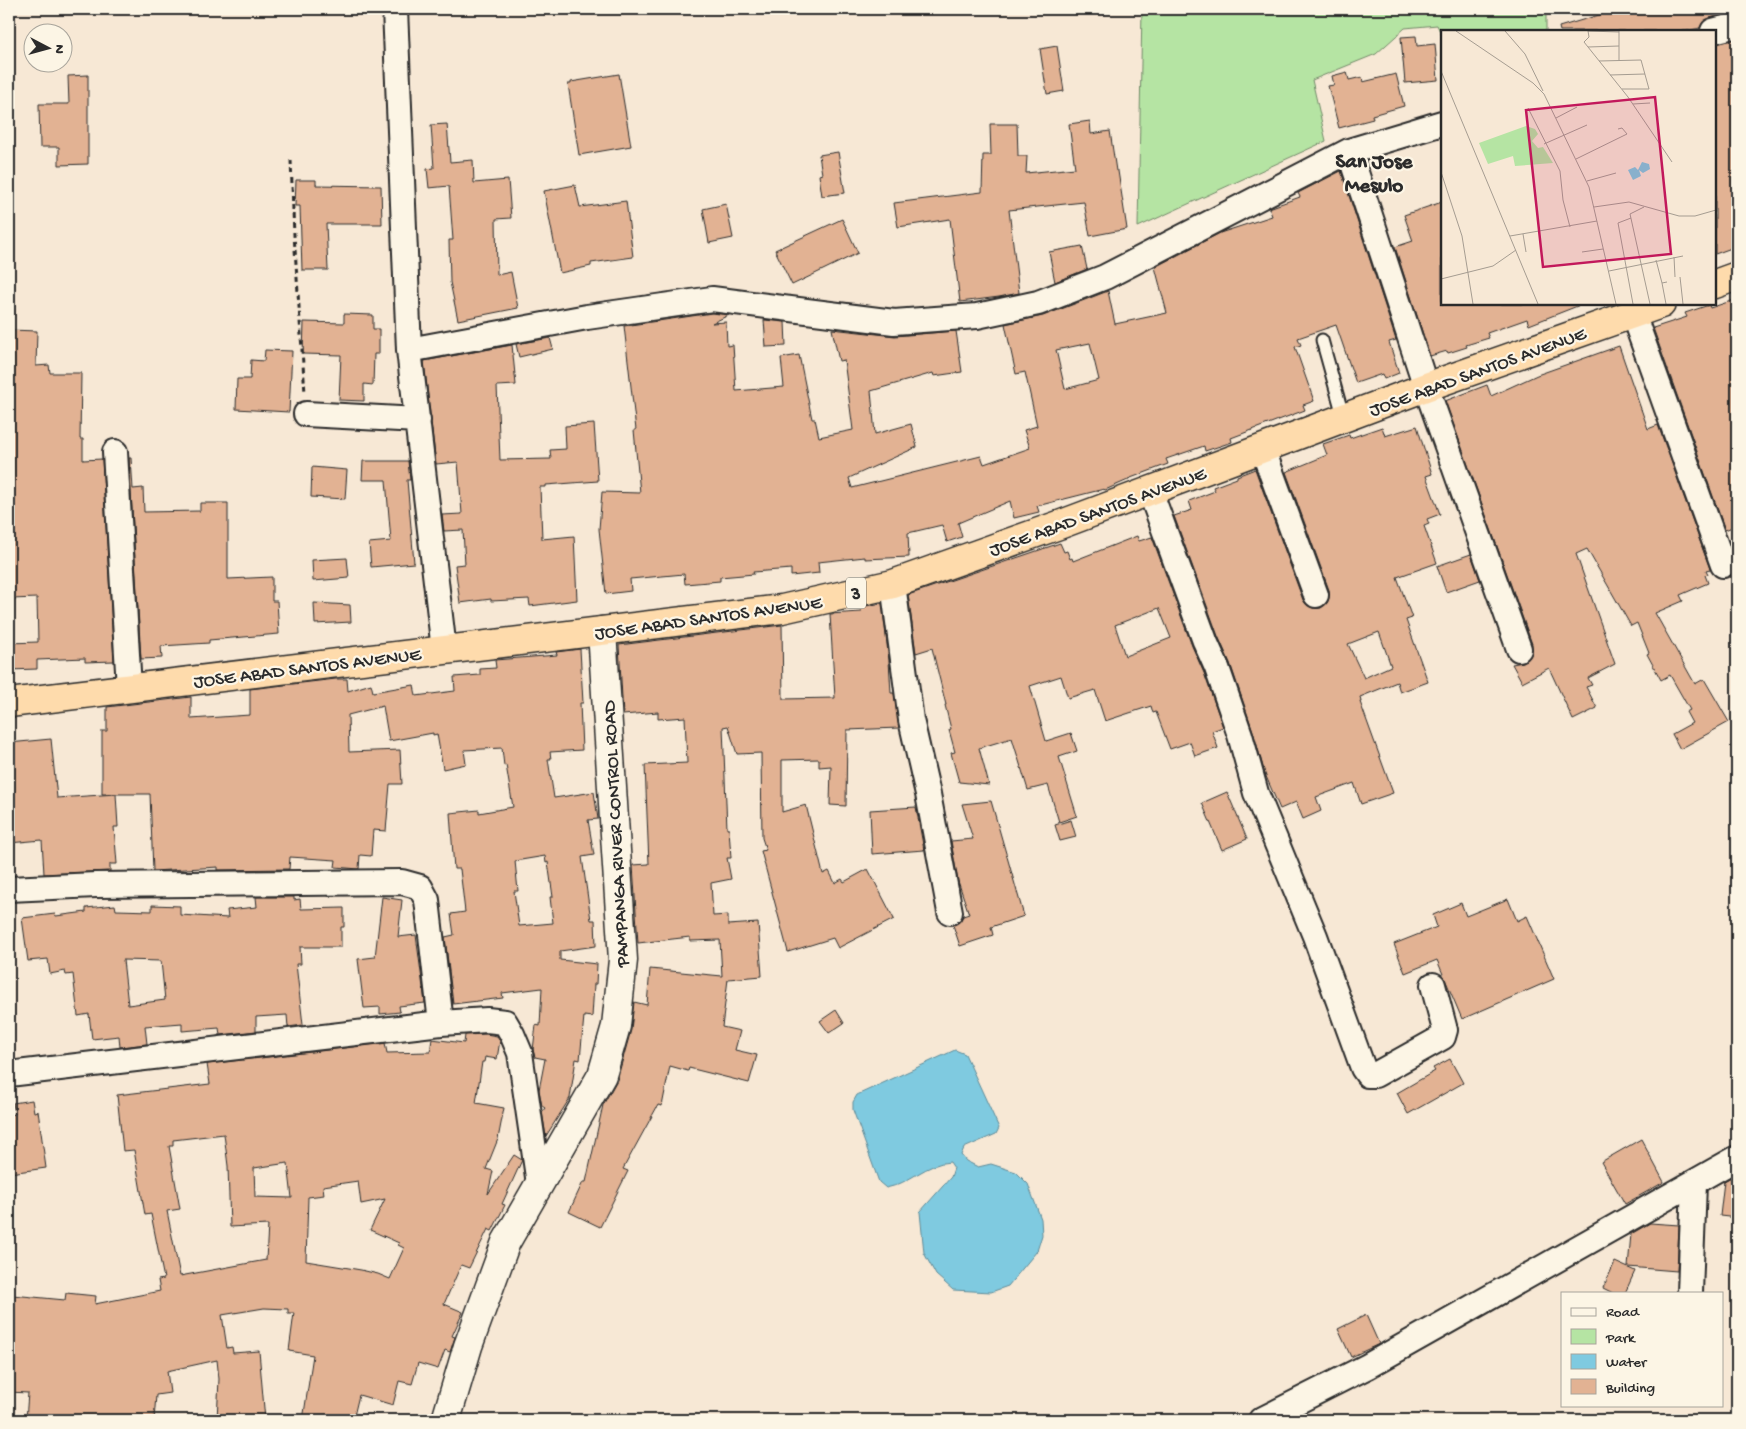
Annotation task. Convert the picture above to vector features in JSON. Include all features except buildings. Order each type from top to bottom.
[{"type":"highway","points":[[1716,284],[1737,276]]},
{"type":"highway","name":"JOSE ABAD SANTOS AVENUE","points":[[9,703],[782,610],[893,584],[1263,450],[1426,387],[1658,305]]},
{"type":"main road","name":"PAMPANGA RIVER CONTROL ROAD","points":[[446,1420],[468,1346],[506,1242],[602,1075],[616,1026],[623,960],[602,631]]},
{"type":"street","points":[[395,9],[409,350],[444,650]]},
{"type":"street","points":[[1716,30],[1737,25]]},
{"type":"street","points":[[409,350],[587,317],[712,300],[894,322],[978,316],[1038,303],[1105,277],[1350,151],[1441,122]]},
{"type":"street","points":[[1350,151],[1426,387],[1519,649]]},
{"type":"street","points":[[1633,314],[1723,565]]},
{"type":"street","points":[[306,414],[418,420]]},
{"type":"street","points":[[1263,450],[1316,594]]},
{"type":"street","points":[[115,452],[129,688]]},
{"type":"street","points":[[1150,491],[1205,641],[1217,668],[1240,735],[1256,793],[1315,936],[1363,1068],[1368,1075],[1375,1075],[1443,1037],[1445,1030],[1434,985]]},
{"type":"street","points":[[893,584],[911,720],[950,912]]},
{"type":"street","points":[[9,890],[96,884],[402,882],[420,887],[428,900],[441,1023]]},
{"type":"street","points":[[9,1074],[441,1023],[488,1020],[506,1022],[520,1053],[539,1184]]},
{"type":"street","points":[[1261,1420],[1368,1366],[1737,1158]]},
{"type":"street","points":[[1690,1292],[1694,1183]]},
{"type":"lane","points":[[1322,340],[1344,418]]},
{"type":"path","points":[[291,160],[306,414]]},
{"type":"green space","points":[[1142,9],[1546,9],[1546,30],[1441,30],[1441,34],[1437,25],[1405,28],[1376,54],[1312,80],[1326,141],[1138,227]]},
{"type":"water","points":[[955,1050],[965,1054],[999,1128],[996,1134],[964,1148],[961,1155],[966,1161],[978,1167],[991,1164],[1016,1172],[1028,1184],[1041,1219],[1042,1235],[1037,1251],[1008,1286],[991,1292],[953,1290],[936,1275],[924,1253],[920,1212],[951,1177],[954,1168],[950,1162],[933,1166],[894,1186],[886,1188],[879,1182],[853,1110],[853,1102],[857,1095]]},
{"type":"district","name":"San Jose Mesulo","points":[[1374,172]]}]
